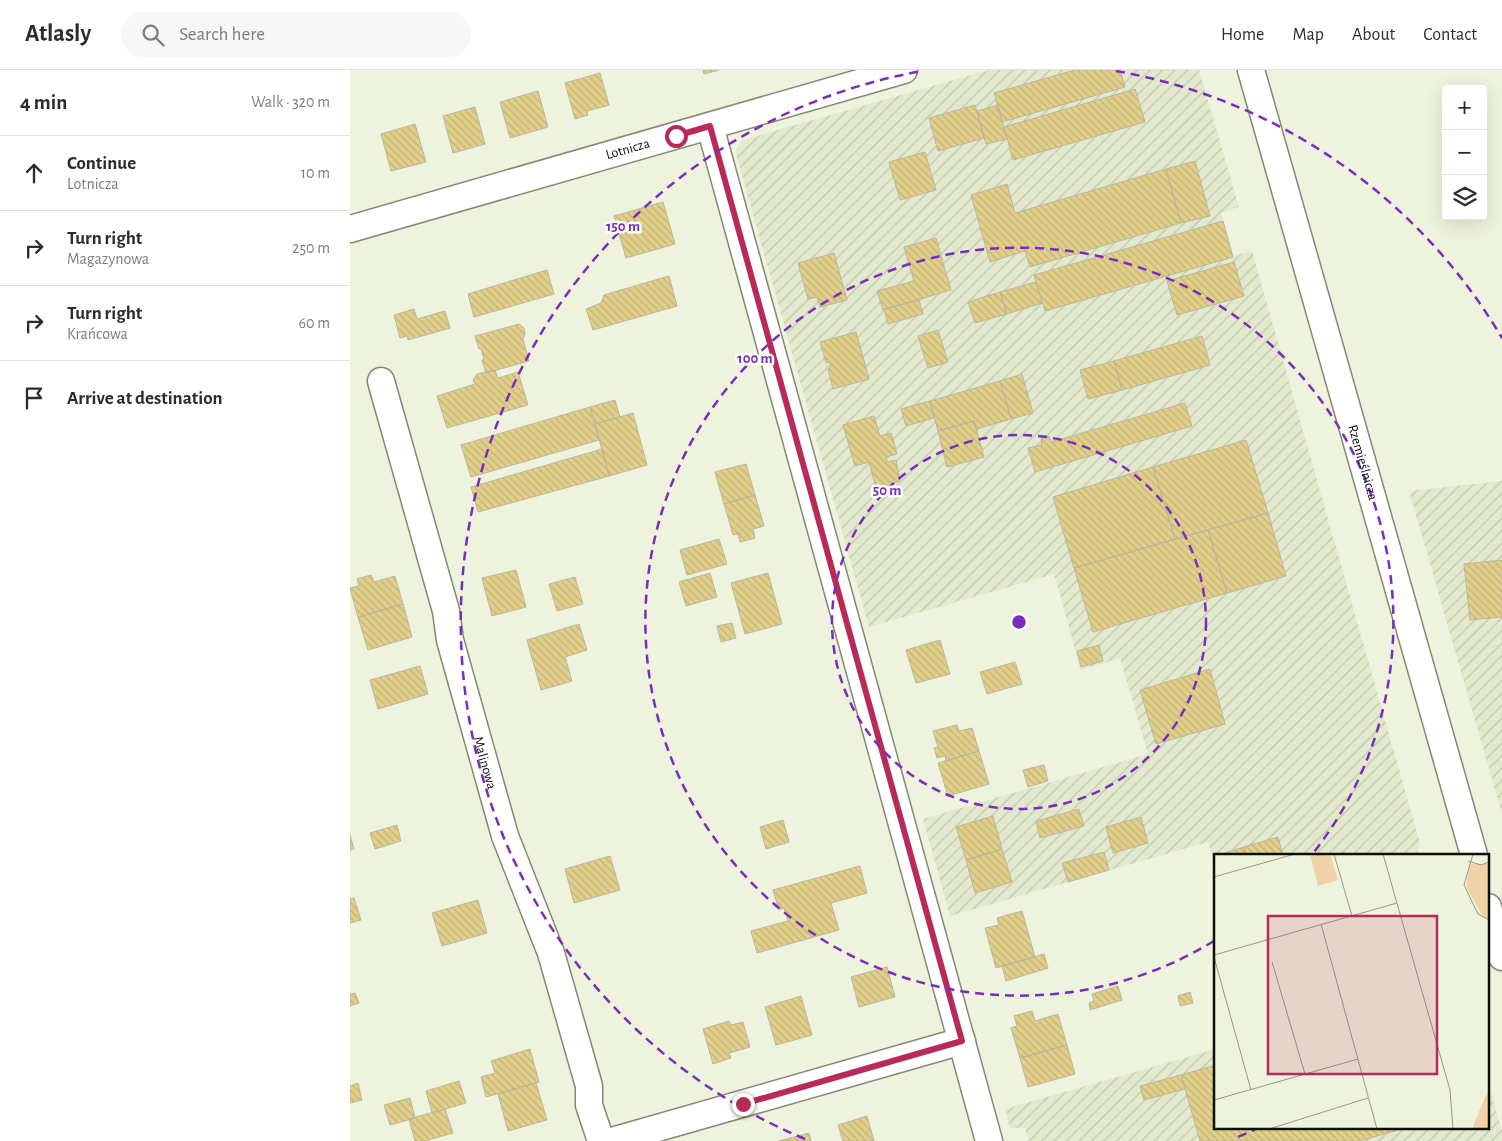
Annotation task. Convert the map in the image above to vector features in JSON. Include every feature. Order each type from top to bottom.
[{"type":"street","name":"Lotnicza","points":[[350,229],[904,70]]},
{"type":"street","name":"Rzemieślnicza","points":[[1251,70],[1474,854]]},
{"type":"street","points":[[710,126],[989,1141]]},
{"type":"street","name":"Malinowa","points":[[381,381],[446,611],[450,640],[505,836],[551,952],[589,1086],[589,1105],[601,1141]]},
{"type":"street","points":[[1490,914],[1502,957]]},
{"type":"street","points":[[612,1141],[962,1041]]},
{"type":"shaded area","points":[[989,70],[1199,70],[1239,207],[1221,213],[1233,256],[1252,251],[1419,840],[1418,854],[1214,854],[1214,861],[1208,842],[950,916],[923,819],[1148,754],[1120,658],[1081,670],[1054,574],[869,627],[735,150],[743,140]]},
{"type":"shaded area","points":[[1502,481],[1502,814],[1409,491]]},
{"type":"shaded area","points":[[1214,1050],[1214,1128],[1490,1128],[1490,1090],[1502,1131],[1502,1141],[1029,1141],[1025,1128],[1010,1128],[1005,1109]]},
{"type":"building","points":[[703,70],[719,70],[704,74]]},
{"type":"building","points":[[1075,70],[1120,70],[1125,87],[1002,122],[994,93]]},
{"type":"building","points":[[600,73],[609,105],[587,111],[588,115],[575,119],[565,83]]},
{"type":"building","points":[[1135,89],[1145,122],[1013,160],[1004,127]]},
{"type":"building","points":[[538,91],[548,127],[510,138],[500,102]]},
{"type":"building","points":[[975,105],[984,138],[938,151],[929,118]]},
{"type":"building","points":[[998,105],[1007,139],[986,144],[977,111]]},
{"type":"building","points":[[475,107],[485,144],[453,153],[443,116]]},
{"type":"building","points":[[415,124],[426,162],[391,171],[381,134]]},
{"type":"building","points":[[925,152],[936,190],[900,200],[889,162]]},
{"type":"building","points":[[1195,161],[1210,216],[1181,223],[1166,169]]},
{"type":"building","points":[[1166,169],[1181,223],[1030,267],[1025,251],[990,262],[971,195],[1007,184],[1015,213]]},
{"type":"building","points":[[663,202],[675,244],[626,258],[614,216]]},
{"type":"building","points":[[1223,221],[1233,257],[1045,311],[1034,275]]},
{"type":"building","points":[[936,238],[951,290],[883,310],[877,291],[914,281],[904,247]]},
{"type":"building","points":[[834,253],[847,300],[820,307],[817,297],[808,299],[798,263]]},
{"type":"building","points":[[1234,262],[1244,296],[1177,315],[1167,281]]},
{"type":"building","points":[[547,270],[554,294],[474,317],[468,294]]},
{"type":"building","points":[[669,276],[677,306],[593,330],[586,309],[601,303],[604,295]]},
{"type":"building","points":[[1036,282],[1042,303],[1007,314],[1000,292]]},
{"type":"building","points":[[1000,292],[1007,314],[975,323],[968,302]]},
{"type":"building","points":[[919,300],[923,314],[888,324],[884,309]]},
{"type":"building","points":[[414,309],[417,319],[445,311],[450,328],[408,340],[407,336],[400,338],[394,315]]},
{"type":"building","points":[[519,324],[524,328],[525,334],[523,339],[529,361],[486,373],[482,360],[484,359],[475,336]]},
{"type":"building","points":[[938,330],[948,362],[928,368],[918,336]]},
{"type":"building","points":[[856,332],[869,379],[833,389],[828,369],[831,367],[830,362],[826,363],[820,342]]},
{"type":"building","points":[[1202,336],[1210,365],[1122,390],[1114,361]]},
{"type":"building","points":[[1114,361],[1122,390],[1088,399],[1080,370]]},
{"type":"building","points":[[495,370],[498,378],[518,372],[528,405],[447,428],[437,396],[475,384],[473,380],[477,374]]},
{"type":"building","points":[[1022,374],[1033,413],[1011,419],[1000,381]]},
{"type":"building","points":[[1000,381],[1011,419],[976,429],[974,421],[938,431],[930,401]]},
{"type":"building","points":[[615,400],[620,417],[595,424],[590,407]]},
{"type":"building","points":[[930,401],[934,418],[906,426],[901,409]]},
{"type":"building","points":[[1185,403],[1192,426],[1035,472],[1028,448],[1042,445],[1041,439],[1049,436],[1051,442]]},
{"type":"building","points":[[590,407],[599,440],[471,477],[461,445]]},
{"type":"building","points":[[633,413],[647,465],[609,476],[595,424]]},
{"type":"building","points":[[874,416],[880,436],[891,433],[897,454],[886,457],[887,462],[896,460],[900,481],[876,488],[869,462],[855,466],[843,425]]},
{"type":"building","points":[[974,421],[984,457],[947,467],[938,431]]},
{"type":"building","points":[[1246,440],[1268,513],[1175,539],[1153,467]]},
{"type":"building","points":[[602,449],[609,476],[478,512],[471,487]]},
{"type":"building","points":[[746,464],[755,495],[724,504],[715,472]]},
{"type":"building","points":[[1153,467],[1175,539],[1074,568],[1053,497]]},
{"type":"building","points":[[755,495],[764,526],[753,529],[755,538],[740,542],[738,534],[733,535],[724,504]]},
{"type":"building","points":[[1268,513],[1286,576],[1227,593],[1208,530]]},
{"type":"building","points":[[1208,530],[1227,593],[1093,632],[1074,568]]},
{"type":"building","points":[[719,539],[727,564],[687,575],[680,550]]},
{"type":"building","points":[[1502,560],[1502,617],[1470,620],[1464,564]]},
{"type":"building","points":[[516,570],[526,607],[492,616],[482,578]]},
{"type":"building","points":[[710,573],[717,597],[686,606],[679,582]]},
{"type":"building","points":[[768,573],[782,624],[745,634],[731,583]]},
{"type":"building","points":[[371,575],[374,582],[395,576],[403,604],[358,617],[350,588],[359,586],[357,579]]},
{"type":"building","points":[[575,577],[583,604],[557,611],[549,584]]},
{"type":"building","points":[[403,604],[412,637],[368,650],[358,617]]},
{"type":"building","points":[[732,623],[736,638],[721,642],[717,626]]},
{"type":"building","points":[[579,624],[587,650],[565,657],[572,681],[541,690],[527,640]]},
{"type":"building","points":[[940,640],[950,674],[916,683],[906,650]]},
{"type":"building","points":[[1099,645],[1103,661],[1081,667],[1077,651]]},
{"type":"building","points":[[1015,662],[1022,684],[987,694],[980,672]]},
{"type":"building","points":[[420,666],[428,694],[378,709],[370,680]]},
{"type":"building","points":[[1210,669],[1225,724],[1156,744],[1140,690]]},
{"type":"building","points":[[957,725],[959,731],[972,728],[979,751],[946,761],[945,756],[937,758],[934,748],[938,747],[933,731]]},
{"type":"building","points":[[979,751],[989,784],[948,796],[938,763]]},
{"type":"building","points":[[1044,765],[1048,781],[1028,787],[1023,770]]},
{"type":"building","points":[[1079,809],[1084,826],[1040,838],[1036,821]]},
{"type":"building","points":[[993,816],[1002,849],[966,860],[956,827]]},
{"type":"building","points":[[1141,817],[1148,843],[1113,853],[1106,827]]},
{"type":"building","points":[[783,820],[789,842],[766,849],[760,827]]},
{"type":"building","points":[[397,825],[401,841],[375,849],[370,833]]},
{"type":"building","points":[[350,835],[354,849],[350,850]]},
{"type":"building","points":[[1278,837],[1283,854],[1246,854],[1244,847]]},
{"type":"building","points":[[1244,847],[1246,854],[1224,854]]},
{"type":"building","points":[[1002,849],[1012,882],[975,893],[966,860]]},
{"type":"building","points":[[1104,852],[1109,870],[1068,882],[1062,863]]},
{"type":"building","points":[[610,856],[620,890],[574,903],[565,869]]},
{"type":"building","points":[[860,866],[867,893],[831,903],[839,930],[757,953],[751,931],[788,921],[784,908],[779,910],[773,890]]},
{"type":"building","points":[[354,898],[361,920],[350,923],[350,899]]},
{"type":"building","points":[[478,900],[487,933],[442,946],[432,913]]},
{"type":"building","points":[[1022,911],[1035,957],[996,968],[985,928],[999,925],[997,918]]},
{"type":"building","points":[[1044,954],[1048,968],[1006,981],[1002,966]]},
{"type":"building","points":[[887,967],[895,997],[859,1007],[851,977]]},
{"type":"building","points":[[1118,986],[1122,1000],[1090,1010],[1089,1003],[1094,1001],[1092,994]]},
{"type":"building","points":[[1190,992],[1193,1003],[1180,1006],[1178,996]]},
{"type":"building","points":[[355,993],[359,1003],[350,1006],[350,994]]},
{"type":"building","points":[[801,996],[812,1035],[776,1045],[765,1007]]},
{"type":"building","points":[[1032,1011],[1035,1021],[1058,1014],[1067,1045],[1020,1058],[1011,1028],[1017,1026],[1014,1016]]},
{"type":"building","points":[[729,1021],[731,1025],[743,1022],[750,1047],[729,1053],[731,1058],[713,1064],[703,1029]]},
{"type":"building","points":[[1067,1045],[1075,1074],[1028,1087],[1020,1058]]},
{"type":"building","points":[[530,1049],[539,1082],[486,1097],[481,1077],[495,1073],[491,1061]]},
{"type":"building","points":[[1214,1066],[1214,1128],[1405,1128],[1360,1141],[1200,1141],[1181,1075]]},
{"type":"building","points":[[1181,1075],[1185,1089],[1144,1100],[1140,1086]]},
{"type":"building","points":[[459,1081],[466,1103],[432,1113],[426,1091]]},
{"type":"building","points":[[358,1083],[362,1100],[350,1103],[350,1086]]},
{"type":"building","points":[[536,1083],[547,1120],[508,1131],[498,1094]]},
{"type":"building","points":[[410,1098],[415,1118],[390,1125],[384,1105]]},
{"type":"building","points":[[445,1109],[453,1133],[425,1141],[415,1141],[409,1119]]},
{"type":"building","points":[[867,1116],[874,1141],[843,1141],[838,1125]]},
{"type":"building","points":[[809,1133],[811,1141],[779,1141]]},
{"type":"route","points":[[676,136],[710,126],[962,1041],[743,1104]]}]
